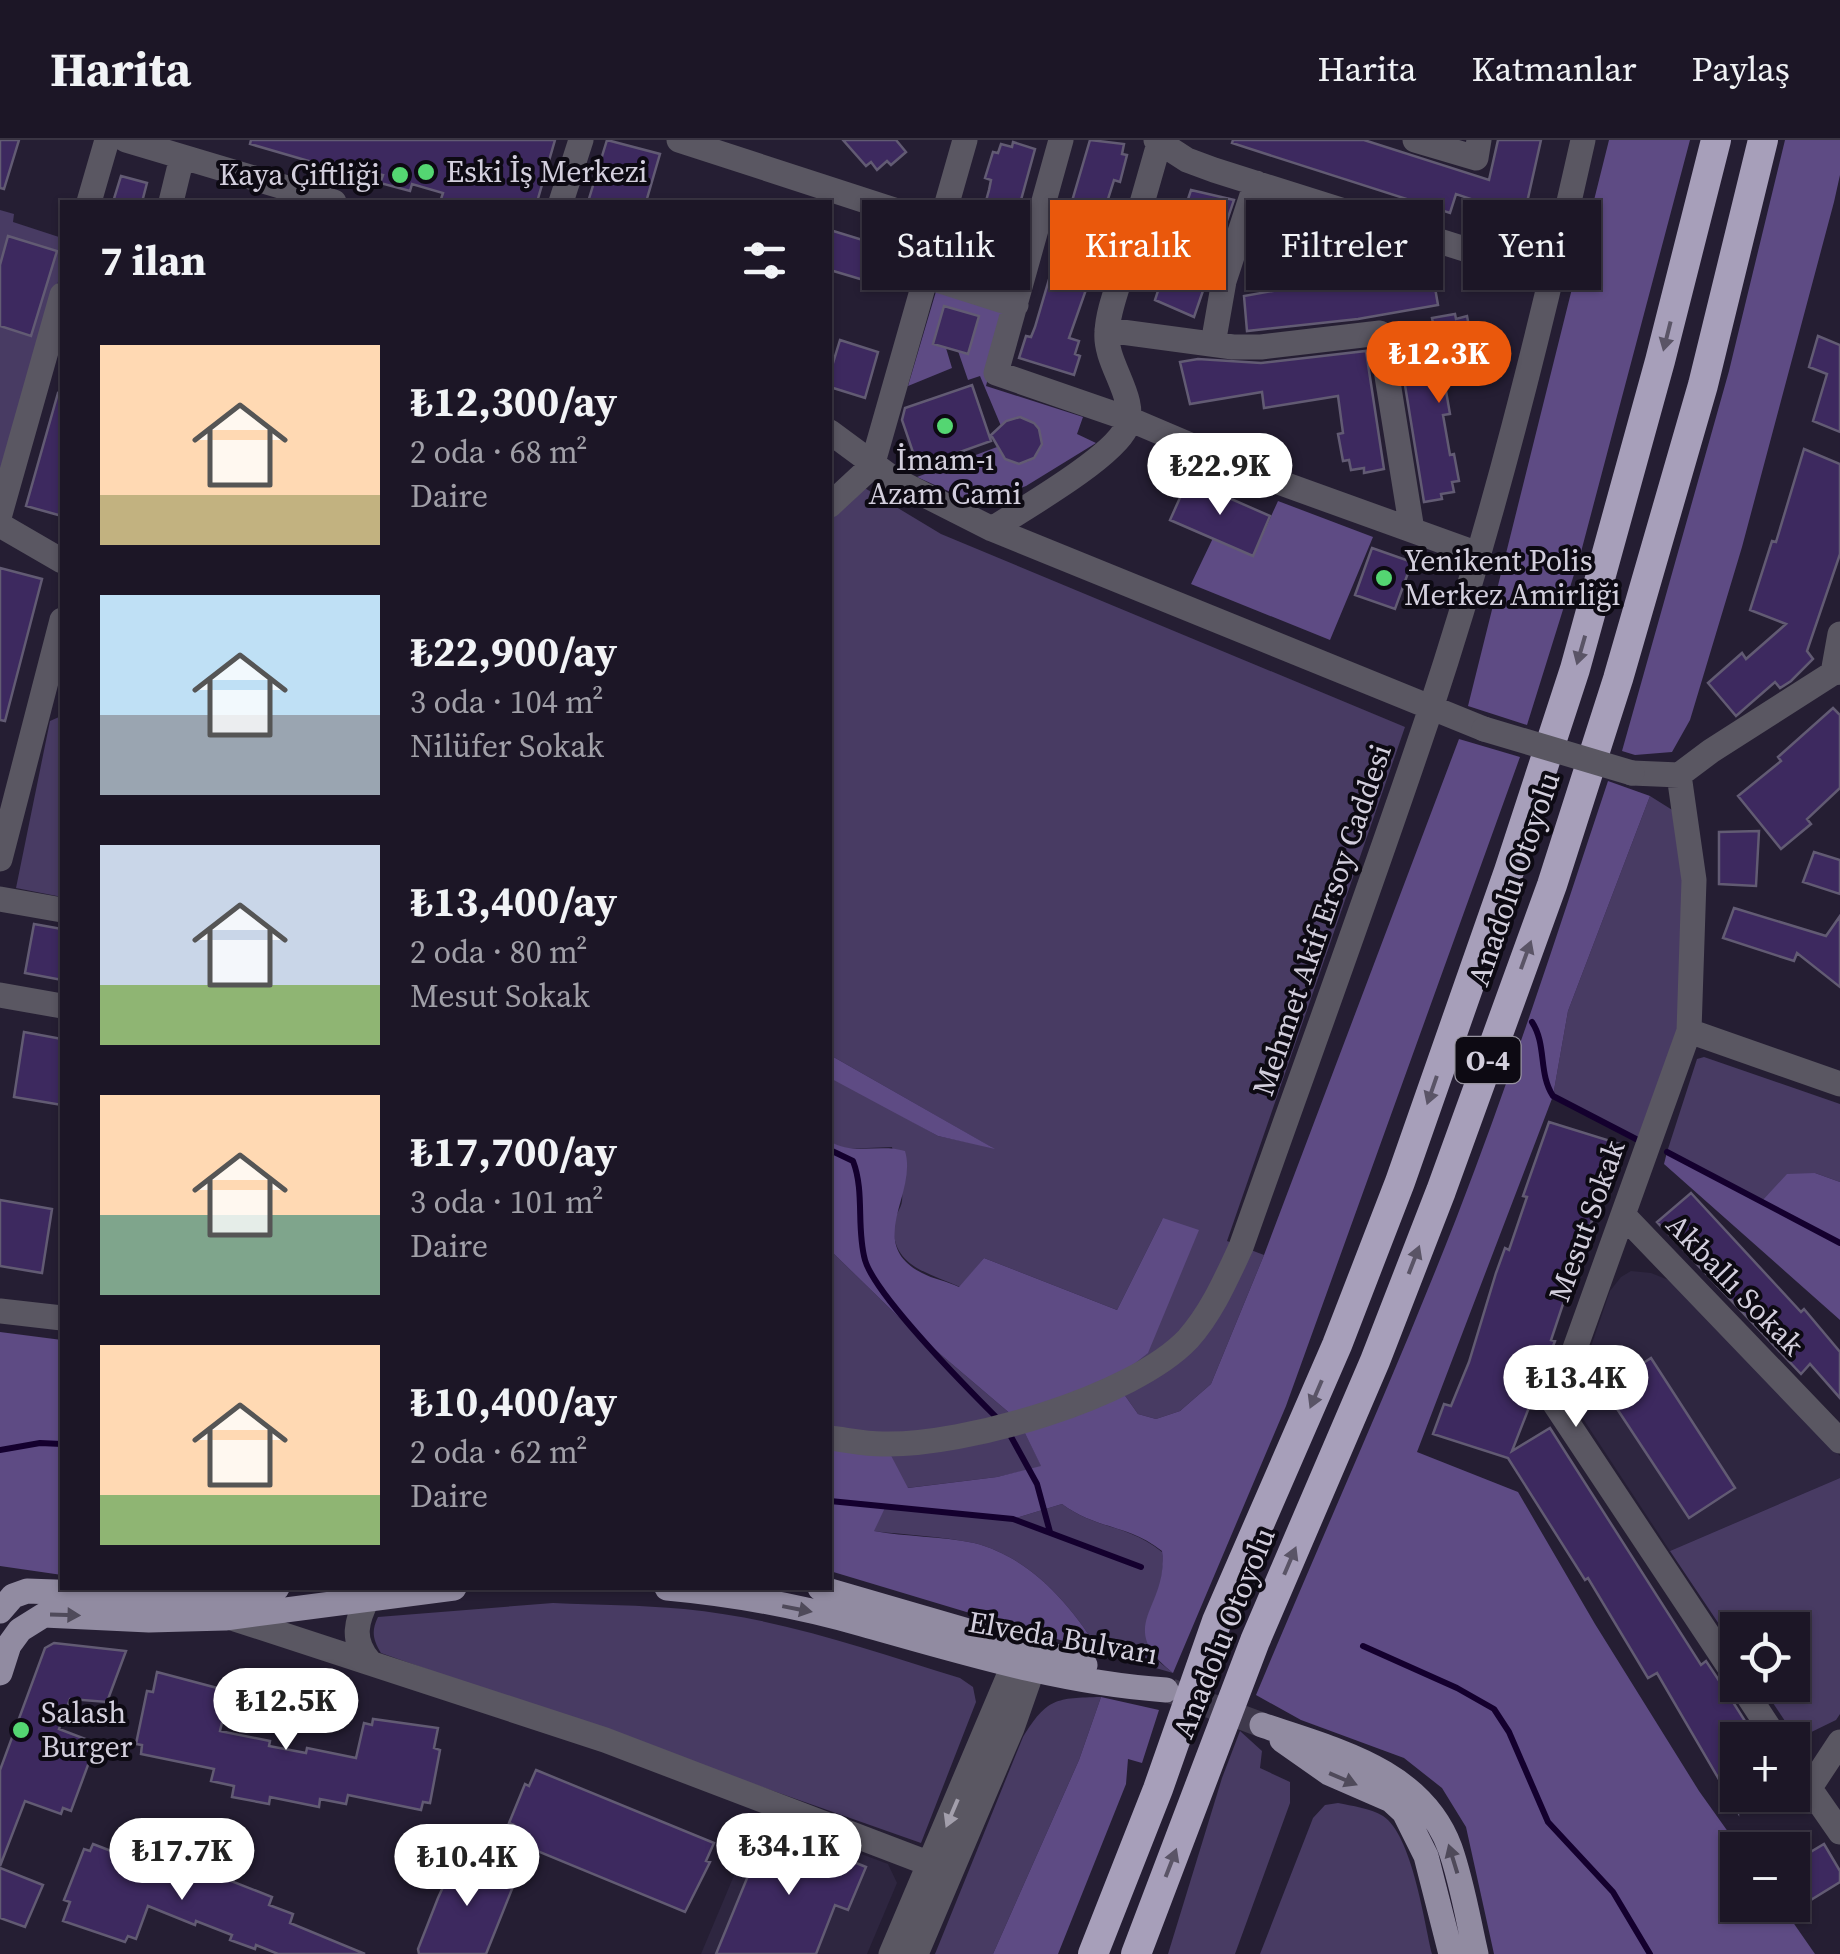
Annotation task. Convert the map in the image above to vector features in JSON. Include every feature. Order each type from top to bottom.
[{"type":"highway","name":"Anadolu Otoyolu","points":[[1093,1954],[1158,1789],[1216,1621],[1337,1345],[1400,1182],[1509,870],[1586,632],[1716,140]]},
{"type":"highway","name":"Anadolu Otoyolu","points":[[1136,1954],[1256,1641],[1421,1242],[1552,884],[1618,679],[1703,386],[1762,140]]},
{"type":"main road","points":[[0,1611],[13,1596],[27,1591],[194,1598],[260,1590]]},
{"type":"main road","points":[[0,1672],[20,1630],[44,1615],[150,1620],[229,1618],[437,1590]]},
{"type":"main road","name":"Elveda Bulvarı","points":[[679,1590],[819,1614],[968,1656],[1026,1658],[1166,1690],[1088,1680],[1026,1658],[826,1590]]},
{"type":"main road","points":[[1452,1954],[1426,1856],[1404,1812],[1391,1800],[1318,1767],[1262,1725],[1364,1763],[1412,1790],[1437,1821],[1449,1845],[1476,1954]]},
{"type":"street","points":[[90,200],[107,140]]},
{"type":"street","points":[[126,140],[327,200]]},
{"type":"street","points":[[562,200],[581,140]]},
{"type":"street","points":[[679,140],[863,200]]},
{"type":"street","points":[[947,200],[965,140]]},
{"type":"street","points":[[1061,140],[996,373],[1129,419],[1270,479],[1478,554]]},
{"type":"street","points":[[1415,140],[1476,158],[1480,140]]},
{"type":"street","name":"Mehmet Akif Ersoy Caddesi","points":[[1569,200],[1582,140]]},
{"type":"street","points":[[992,529],[1113,446],[1124,432],[1129,419],[1124,394],[1111,364],[1106,330],[1158,141],[1187,160],[1463,249]]},
{"type":"street","points":[[171,200],[182,157]]},
{"type":"street","points":[[1212,344],[1224,282],[1256,183]]},
{"type":"street","points":[[832,503],[872,466],[921,290]]},
{"type":"street","points":[[969,290],[1016,305]]},
{"type":"street","name":"Mehmet Akif Ersoy Caddesi","points":[[832,1438],[885,1444],[988,1430],[1105,1392],[1158,1364],[1188,1338],[1218,1298],[1241,1247],[1430,709],[1478,554],[1549,290]]},
{"type":"street","points":[[0,514],[60,308]]},
{"type":"street","points":[[1106,330],[1262,347],[1380,332],[1412,530]]},
{"type":"street","points":[[832,434],[872,466],[992,529],[1430,709],[1484,729],[1632,772],[1679,775],[1836,672],[1840,634]]},
{"type":"street","points":[[0,525],[60,560]]},
{"type":"street","points":[[0,860],[60,628]]},
{"type":"street","name":"Mesut Sokak","points":[[1679,775],[1694,880],[1689,1031],[1555,1404],[1720,1654]]},
{"type":"street","points":[[0,899],[60,910]]},
{"type":"street","points":[[0,995],[60,1006]]},
{"type":"street","points":[[1689,1031],[1837,1074]]},
{"type":"street","name":"Akballı Sokak","points":[[1624,1217],[1840,1441]]},
{"type":"street","points":[[0,1311],[60,1318]]},
{"type":"street","points":[[368,1598],[356,1637],[359,1649],[369,1660]]},
{"type":"street","points":[[229,1618],[369,1660],[605,1740],[930,1864]]},
{"type":"street","points":[[968,1656],[990,1680],[1001,1726]]},
{"type":"street","points":[[916,1954],[1026,1658]]},
{"type":"street","points":[[891,1954],[930,1864],[1001,1726],[1052,1687],[1088,1680]]},
{"type":"street","points":[[1810,1787],[1840,1742]]},
{"type":"street","points":[[1810,1790],[1840,1832]]},
{"type":"shaded area","points":[[1609,140],[1690,140],[1581,552],[1527,725],[1468,706],[1572,290],[1601,290],[1601,200],[1594,200]]},
{"type":"shaded area","points":[[1785,140],[1840,140],[1840,175],[1834,202],[1742,547],[1690,720],[1672,752],[1635,755],[1622,751],[1729,371]]},
{"type":"shaded area","points":[[0,210],[14,214],[13,222],[60,237],[60,275],[0,481]]},
{"type":"shaded area","points":[[936,290],[944,290],[1006,309],[986,386],[1083,417],[1077,434],[1096,443],[1026,486],[977,504],[917,477],[997,447],[1011,462],[1027,462],[1041,443],[1039,429],[1026,419],[1011,419],[1001,426],[980,376],[968,380],[958,351],[968,354],[979,316],[944,306],[933,343],[946,348],[952,368],[908,386]]},
{"type":"shaded area","points":[[863,487],[941,534],[1405,727],[1227,1241],[1264,1255],[1211,1384],[1180,1411],[1156,1419],[1138,1414],[1114,1380],[1163,1218],[1117,1310],[984,1258],[960,1287],[914,1266],[898,1249],[894,1223],[902,1195],[892,1147],[842,1149],[832,1142],[834,1078],[938,1136],[991,1147],[832,1056],[832,516]]},
{"type":"shaded area","points":[[1278,501],[1373,537],[1330,640],[1191,584],[1213,538],[1253,556]]},
{"type":"shaded area","points":[[60,713],[60,897],[16,888],[50,721]]},
{"type":"shaded area","points":[[1459,739],[1520,757],[1286,1406],[1173,1673],[1147,1642],[1145,1629],[1162,1571],[1162,1551],[1062,1504],[1013,1519],[886,1506],[874,1531],[974,1543],[1013,1559],[1062,1601],[1100,1652],[832,1572],[832,1438],[885,1444],[908,1488],[997,1477],[1041,1466],[1019,1421],[912,1330],[832,1252],[832,1142],[847,1148],[905,1151],[907,1167],[895,1233],[897,1247],[905,1261],[922,1273],[959,1287],[984,1258],[1117,1310],[1163,1218],[1199,1230],[1148,1353],[1114,1380],[1138,1414],[1156,1419],[1180,1411],[1211,1384],[1264,1255]]},
{"type":"shaded area","points":[[1608,781],[1650,796],[1568,1011],[1553,1096],[1417,1452],[1518,1492],[1595,1624],[1728,1832],[1720,1832],[1720,1922],[1793,1922],[1815,1954],[1494,1954],[1466,1827],[1442,1788],[1404,1758],[1301,1720],[1256,1695],[1456,1219],[1516,1056]]},
{"type":"shaded area","points":[[1650,796],[1685,818],[1689,1031],[1650,1145],[1553,1096],[1568,1011]]},
{"type":"shaded area","points":[[832,1056],[995,1149],[938,1136],[832,1079]]},
{"type":"shaded area","points":[[1704,1057],[1840,1104],[1840,1182],[1815,1173],[1762,1201],[1667,1152],[1697,1059]]},
{"type":"shaded area","points":[[1667,1152],[1762,1201],[1787,1174],[1815,1173],[1840,1182],[1840,1320],[1664,1164]]},
{"type":"shaded area","points":[[832,1252],[912,1330],[1019,1421],[1042,1467],[907,1488],[832,1439]]},
{"type":"shaded area","points":[[1631,1271],[1671,1281],[1840,1456],[1840,1478],[1670,1551],[1572,1402],[1610,1291]]},
{"type":"shaded area","points":[[0,1332],[60,1340],[60,1575],[0,1566]]},
{"type":"shaded area","points":[[1840,1478],[1840,1714],[1836,1720],[1810,1733],[1810,1722],[1786,1722],[1772,1702],[1810,1702],[1810,1612],[1720,1612],[1720,1626],[1670,1551]]},
{"type":"shaded area","points":[[1062,1504],[1088,1519],[1137,1536],[1162,1552],[1153,1657],[1173,1673],[1100,1652],[1047,1585],[994,1550],[962,1541],[873,1531],[886,1506],[1013,1519]]},
{"type":"shaded area","points":[[553,1603],[719,1613],[824,1636],[960,1678],[973,1687],[976,1702],[921,1843],[381,1653],[374,1635],[378,1617]]},
{"type":"shaded area","points":[[1101,1697],[1079,1760],[993,1954],[935,1954],[1023,1737],[1046,1707],[1073,1698]]},
{"type":"shaded area","points":[[1101,1697],[1159,1710],[1142,1763],[1128,1759],[1126,1784],[1058,1954],[993,1954],[1079,1760]]},
{"type":"shaded area","points":[[1240,1731],[1262,1751],[1260,1768],[1290,1782],[1290,1803],[1235,1954],[1168,1954],[1222,1778]]},
{"type":"shaded area","points":[[1338,1803],[1378,1813],[1393,1826],[1409,1859],[1432,1954],[1260,1954],[1313,1818],[1325,1805]]},
{"type":"shaded area","points":[[759,1816],[888,1864],[897,1883],[867,1954],[701,1954]]},
{"type":"building","points":[[0,140],[19,140],[4,189],[0,188]]},
{"type":"building","name":"Eski İş Merkezi","points":[[251,140],[555,140],[538,200],[445,200],[441,199],[443,193],[412,184],[410,191],[380,183],[383,175],[338,163],[336,169],[250,144]]},
{"type":"building","points":[[607,140],[660,154],[647,200],[589,200]]},
{"type":"building","points":[[843,140],[896,140],[906,152],[891,165],[887,161],[877,170],[871,162],[866,166]]},
{"type":"building","points":[[1090,140],[1124,144],[1122,154],[1127,155],[1120,182],[1114,180],[1108,200],[1072,200]]},
{"type":"building","points":[[1364,140],[1489,180],[1498,140],[1541,140],[1528,200],[1474,200],[1456,194],[1450,213],[1443,211],[1443,200],[1410,200],[1232,143]]},
{"type":"building","points":[[1013,142],[1035,149],[1021,200],[986,200],[991,180],[985,178],[993,152],[998,153],[1001,144],[1012,147]]},
{"type":"building","points":[[121,176],[147,183],[143,200],[114,200]]},
{"type":"building","points":[[1191,190],[1234,200],[1226,223],[1226,200],[1188,200]]},
{"type":"building","points":[[832,231],[862,240],[862,280],[832,271]]},
{"type":"building","points":[[8,236],[57,251],[31,336],[0,326],[0,265]]},
{"type":"building","points":[[1050,276],[1050,290],[1086,290],[1069,338],[1079,341],[1075,354],[1080,356],[1074,375],[1019,358],[1026,336],[1031,337]]},
{"type":"building","points":[[1158,290],[1203,290],[1194,317],[1155,300]]},
{"type":"building","points":[[1278,290],[1435,290],[1438,305],[1358,319],[1247,331],[1244,296]]},
{"type":"building","points":[[944,306],[979,316],[968,354],[933,344]]},
{"type":"building","points":[[1455,314],[1456,319],[1467,316],[1469,326],[1474,325],[1480,352],[1473,353],[1475,363],[1462,366],[1463,371],[1443,374],[1450,414],[1443,415],[1459,481],[1452,482],[1454,492],[1424,502],[1404,379],[1443,372],[1432,318]]},
{"type":"building","points":[[1818,336],[1840,345],[1840,432],[1813,421],[1827,374],[1809,367]]},
{"type":"building","points":[[840,340],[878,352],[865,398],[832,388],[832,366]]},
{"type":"building","points":[[1366,351],[1384,469],[1364,473],[1364,468],[1351,470],[1349,460],[1343,461],[1338,396],[1264,408],[1262,392],[1190,404],[1180,362],[1198,359],[1261,363]]},
{"type":"building","name":"İmam-ı Azam Cami","points":[[972,385],[991,441],[918,467],[902,420],[905,408]]},
{"type":"building","points":[[58,393],[60,394],[60,515],[26,506]]},
{"type":"building","points":[[1020,417],[1039,429],[1042,444],[1034,458],[1019,464],[1005,459],[991,435],[1006,421]]},
{"type":"building","points":[[1804,449],[1840,464],[1840,554],[1807,651],[1813,659],[1791,681],[1780,688],[1775,682],[1736,716],[1708,683],[1742,653],[1746,659],[1786,624],[1750,610],[1772,541],[1776,542]]},
{"type":"building","points":[[1188,480],[1270,516],[1253,556],[1170,520]]},
{"type":"building","name":"Yenikent Polis Merkez Amirliği","points":[[1372,548],[1412,562],[1395,609],[1355,595]]},
{"type":"building","points":[[0,568],[42,579],[5,721],[0,720]]},
{"type":"building","points":[[1833,708],[1840,715],[1840,788],[1807,819],[1811,824],[1781,849],[1738,796],[1781,761],[1778,757]]},
{"type":"building","points":[[1759,831],[1756,886],[1719,884],[1719,832]]},
{"type":"building","points":[[1814,852],[1840,860],[1840,894],[1803,882]]},
{"type":"building","points":[[1734,908],[1826,936],[1840,916],[1840,987],[1797,953],[1794,961],[1723,938]]},
{"type":"building","points":[[34,924],[60,929],[60,980],[25,973]]},
{"type":"building","points":[[24,1032],[60,1039],[60,1105],[14,1097]]},
{"type":"building","points":[[1549,1122],[1620,1144],[1590,1226],[1596,1228],[1563,1304],[1551,1340],[1555,1341],[1512,1451],[1550,1428],[1701,1665],[1706,1661],[1720,1683],[1720,1702],[1732,1702],[1745,1722],[1720,1722],[1720,1781],[1657,1673],[1648,1678],[1588,1578],[1585,1580],[1508,1458],[1433,1434],[1444,1404],[1451,1406],[1469,1362],[1496,1273],[1505,1248],[1509,1250],[1527,1197],[1523,1196]]},
{"type":"building","points":[[1691,1193],[1801,1312],[1804,1309],[1840,1352],[1840,1398],[1810,1364],[1801,1374],[1657,1222]]},
{"type":"building","points":[[0,1200],[52,1209],[42,1273],[0,1266]]},
{"type":"building","points":[[1651,1358],[1735,1488],[1689,1518],[1604,1389]]},
{"type":"building","points":[[54,1643],[126,1651],[107,1702],[70,1699],[59,1729],[95,1746],[71,1811],[63,1808],[61,1814],[25,1801],[0,1866],[0,1770],[45,1648]]},
{"type":"building","points":[[157,1672],[221,1689],[220,1696],[228,1697],[220,1731],[270,1741],[269,1746],[306,1753],[307,1748],[356,1758],[364,1723],[372,1725],[373,1719],[438,1728],[434,1748],[440,1750],[430,1803],[423,1802],[421,1810],[348,1795],[346,1804],[320,1799],[319,1807],[270,1797],[269,1804],[232,1797],[234,1786],[211,1781],[214,1769],[141,1754],[142,1745],[136,1744],[147,1691],[153,1692]]},
{"type":"building","points":[[536,1770],[714,1843],[706,1861],[710,1862],[685,1912],[508,1839],[514,1825],[509,1823],[525,1784],[529,1786]]},
{"type":"building","points":[[768,1827],[866,1867],[848,1910],[835,1905],[816,1954],[716,1954]]},
{"type":"building","points":[[93,1844],[163,1871],[167,1859],[190,1868],[194,1858],[229,1872],[226,1879],[272,1897],[269,1905],[293,1914],[290,1923],[365,1954],[278,1954],[256,1945],[255,1949],[230,1940],[232,1935],[148,1906],[136,1939],[128,1936],[125,1942],[63,1921],[70,1902],[64,1900],[84,1849],[90,1851]]},
{"type":"building","points":[[1824,1844],[1840,1871],[1840,1882],[1810,1900],[1810,1852]]},
{"type":"building","points":[[459,1852],[492,1860],[487,1873],[514,1884],[486,1954],[419,1954],[438,1898]]},
{"type":"building","points":[[0,1868],[43,1885],[25,1927],[0,1918]]},
{"type":"waterway","points":[[1532,1022],[1553,1096],[1636,1139]]},
{"type":"waterway","points":[[832,1151],[853,1161],[857,1173],[862,1248],[872,1276],[924,1342],[998,1419]]},
{"type":"waterway","points":[[1667,1152],[1840,1243]]},
{"type":"waterway","points":[[1009,1433],[1037,1484],[1050,1532]]},
{"type":"waterway","points":[[0,1450],[60,1444]]},
{"type":"waterway","points":[[832,1501],[1013,1519],[1141,1567]]},
{"type":"waterway","points":[[1363,1646],[1494,1709],[1509,1732],[1548,1822],[1613,1892],[1650,1954]]},
{"type":"tunnel","points":[[1171,1691],[1262,1725]]},
{"type":"place","name":"Eski İş Merkezi","points":[[426,172]]},
{"type":"place","name":"Kaya Çiftliği","points":[[400,175]]},
{"type":"place","name":"İmam-ı Azam Cami","points":[[945,426]]},
{"type":"place","name":"Yenikent Polis Merkez Amirliği","points":[[1384,578]]},
{"type":"place","name":"Salash Burger","points":[[21,1730]]}]
